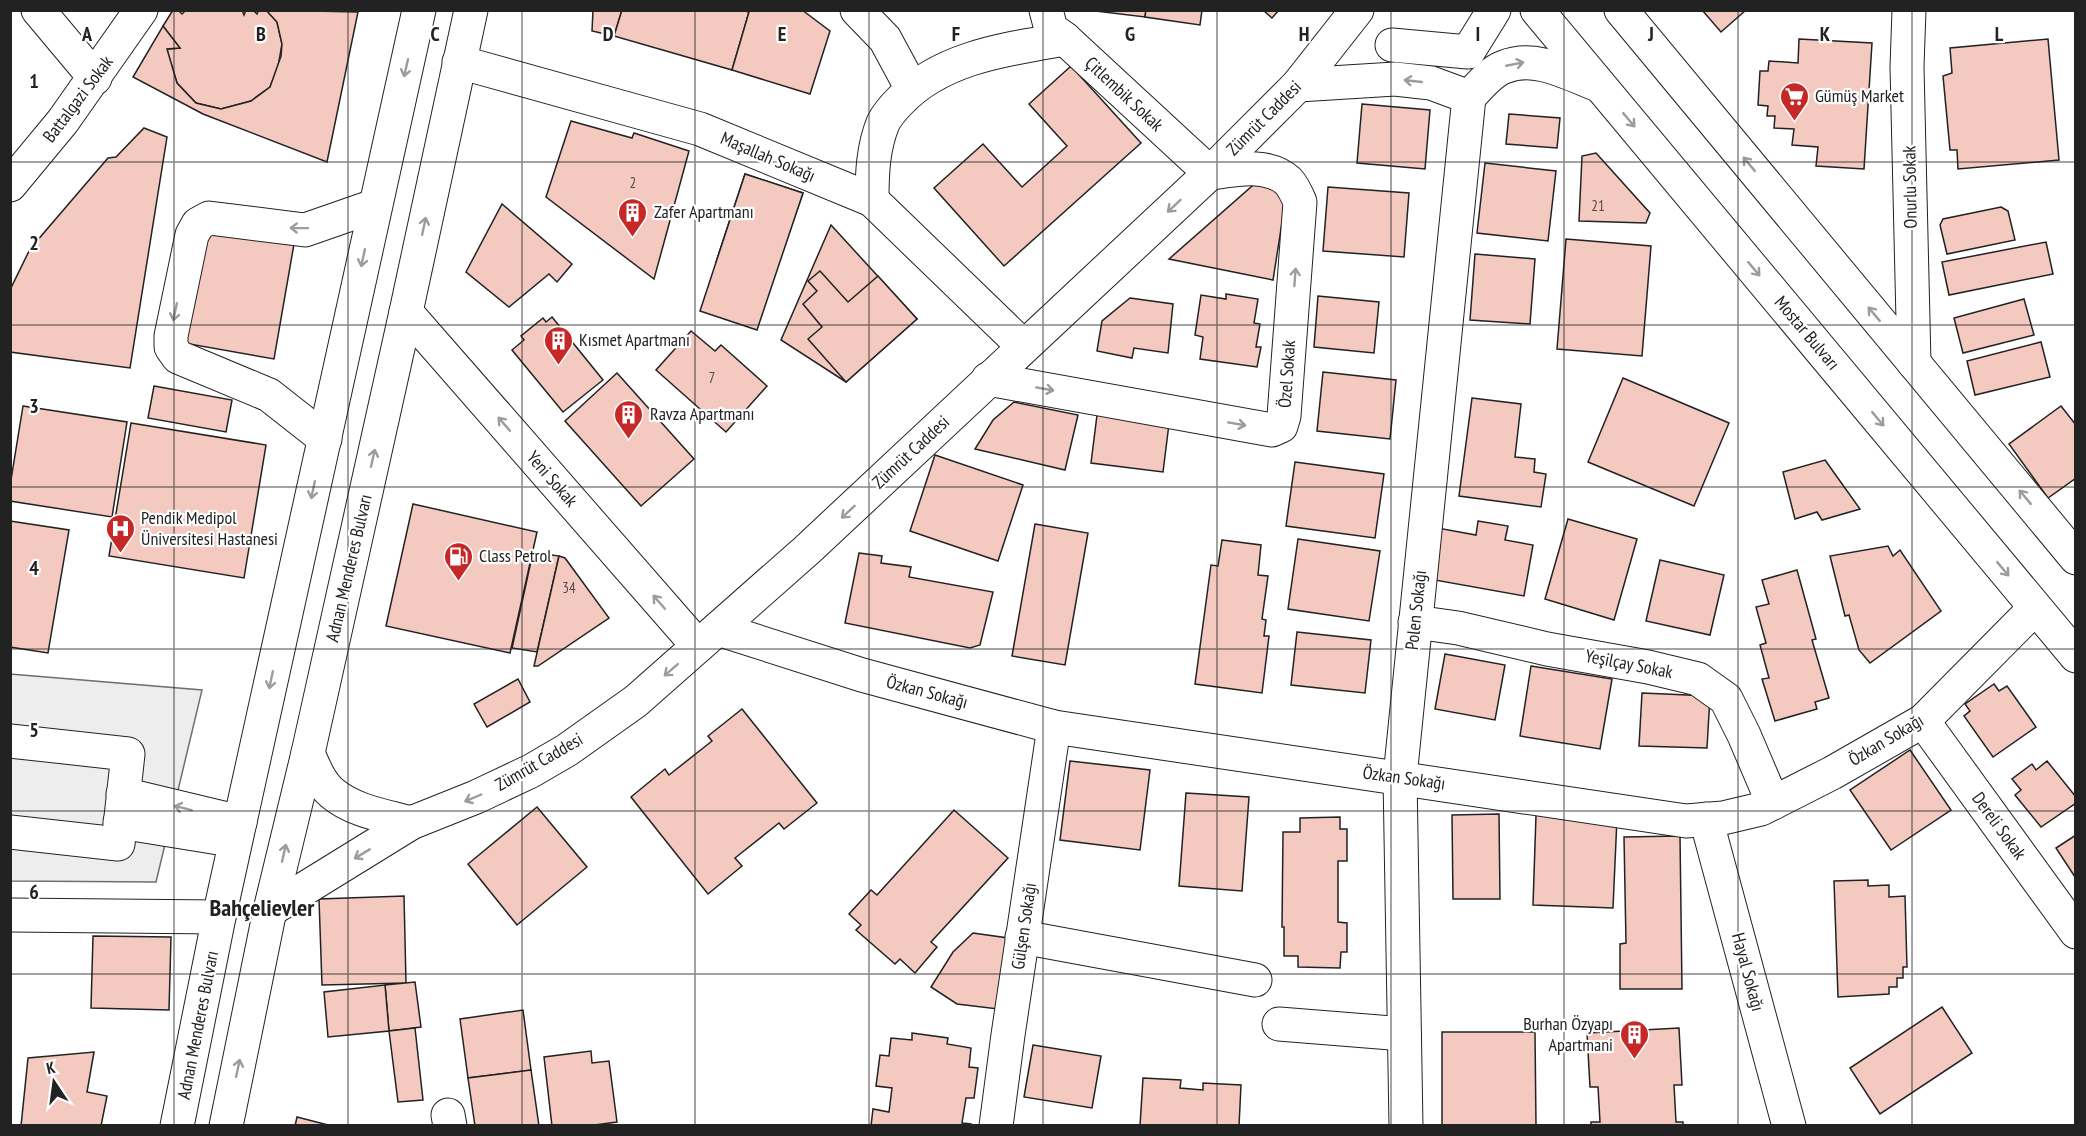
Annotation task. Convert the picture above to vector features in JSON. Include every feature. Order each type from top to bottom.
[{"type":"street","points":[[38,10],[95,78]]},
{"type":"street","name":"Battalgazi Sokak","points":[[10,185],[63,121],[141,10]]},
{"type":"street","name":"Adnan Menderes Bulvarı","points":[[177,1125],[216,930],[418,10]]},
{"type":"street","name":"Adnan Menderes Bulvarı","points":[[226,1125],[270,910],[308,753],[471,10]]},
{"type":"street","points":[[857,10],[885,39],[912,89]]},
{"type":"street","name":"Çitlembik Sokak","points":[[1046,10],[1051,29],[1065,39],[1210,173]]},
{"type":"street","name":"Zümrüt Caddesi","points":[[216,930],[270,910],[411,823],[476,797],[531,771],[567,750],[636,701],[807,550],[1210,173],[1298,85],[1358,10]]},
{"type":"street","points":[[1392,45],[1468,52],[1494,10]]},
{"type":"street","name":"Mostar Bulvarı","points":[[1537,10],[2076,656]]},
{"type":"street","points":[[1621,10],[2076,558]]},
{"type":"street","name":"Onurlu Sokak","points":[[1909,10],[1907,67],[1914,363]]},
{"type":"street","points":[[872,200],[872,166],[884,120],[912,89],[931,77],[977,56],[1065,39]]},
{"type":"street","name":"Maşallah Sokağı","points":[[459,62],[700,129],[872,200],[1023,346]]},
{"type":"street","points":[[1298,85],[1395,79],[1431,83],[1468,97],[1489,77],[1504,67],[1527,62],[1541,63],[1600,86]]},
{"type":"street","name":"Polen Sokağı","points":[[1406,1125],[1400,777],[1468,97]]},
{"type":"street","name":"Özel Sokak","points":[[988,379],[1272,430],[1281,426],[1284,416],[1300,202],[1290,182],[1275,173],[1255,168],[1210,173]]},
{"type":"street","points":[[325,439],[269,395],[178,357],[171,347],[171,336],[189,246],[198,224],[209,218],[304,230],[374,206]]},
{"type":"street","name":"Yeni Sokak","points":[[406,312],[708,638]]},
{"type":"street","name":"Özkan Sokağı","points":[[708,638],[862,675],[1054,727],[1686,820],[1724,818],[1761,809],[1832,773],[1923,721],[2035,608]]},
{"type":"street","name":"Yeşilçay Sokak","points":[[1415,622],[1458,628],[1547,649],[1648,667],[1698,679],[1726,699],[1773,803]]},
{"type":"street","name":"Dereli Sokak","points":[[1923,721],[2076,932]]},
{"type":"street","name":"Gülşen Sokağı","points":[[996,1125],[1054,727]]},
{"type":"street","points":[[10,741],[128,754],[118,844],[10,832]]},
{"type":"street","points":[[308,753],[318,776],[332,793],[358,808],[411,823]]},
{"type":"street","points":[[122,808],[238,831]]},
{"type":"street","name":"Hayal Sokağı","points":[[1706,819],[1789,1125]]},
{"type":"street","points":[[10,915],[216,930]]},
{"type":"street","points":[[1023,937],[1255,980]]},
{"type":"street","points":[[1279,1024],[1404,1034]]},
{"type":"shaded area","points":[[10,674],[202,690],[156,882],[11,881]]},
{"type":"building","points":[[173,10],[178,10],[182,14],[186,10],[242,10],[244,15],[246,10],[253,10],[257,14],[259,10],[266,10],[277,22],[282,44],[278,67],[270,87],[251,101],[221,109],[196,103],[177,83],[168,54],[167,49],[180,48],[163,26]]},
{"type":"building","points":[[266,10],[358,12],[327,162],[203,114],[133,77],[163,26],[180,48],[167,49],[177,83],[196,103],[221,109],[251,101],[270,87],[281,56],[282,44],[277,22]]},
{"type":"building","points":[[593,10],[622,10],[614,36],[592,31]]},
{"type":"building","points":[[622,10],[742,10],[749,12],[732,70],[614,36]]},
{"type":"building","points":[[742,10],[802,10],[830,31],[810,94],[732,70],[749,12]]},
{"type":"building","points":[[1087,10],[1146,10],[1145,17]]},
{"type":"building","points":[[1146,10],[1202,10],[1200,25],[1145,17]]},
{"type":"building","points":[[1263,10],[1279,10],[1272,18]]},
{"type":"building","points":[[1702,10],[1746,10],[1721,32]]},
{"type":"building","points":[[1799,39],[1872,43],[1864,169],[1816,166],[1818,147],[1792,145],[1794,129],[1774,128],[1775,116],[1767,116],[1768,106],[1758,105],[1760,71],[1768,71],[1769,61],[1798,63]]},
{"type":"building","points":[[2048,39],[2059,160],[1958,169],[1957,150],[1950,150],[1943,76],[1952,73],[1950,48]]},
{"type":"building","points":[[1071,66],[1141,143],[1004,266],[934,188],[983,144],[1022,187],[1067,146],[1029,104]]},
{"type":"building","points":[[1362,104],[1430,110],[1425,169],[1357,163]]},
{"type":"building","points":[[1509,114],[1560,118],[1557,148],[1506,144]]},
{"type":"building","name":"Zafer Apartmanı","points":[[571,121],[632,138],[634,133],[689,151],[654,279],[546,197]]},
{"type":"building","points":[[144,128],[167,137],[130,368],[10,352],[10,290],[30,249],[108,158],[116,157]]},
{"type":"building","points":[[1596,153],[1650,213],[1646,223],[1579,221],[1582,156]]},
{"type":"building","points":[[1485,163],[1556,171],[1548,241],[1477,233]]},
{"type":"building","points":[[745,174],[803,193],[773,280],[716,262]]},
{"type":"building","points":[[745,174],[803,193],[757,330],[700,311]]},
{"type":"building","points":[[1259,180],[1286,197],[1273,280],[1169,259]]},
{"type":"building","points":[[1328,187],[1409,193],[1404,257],[1323,251]]},
{"type":"building","points":[[502,204],[572,264],[557,282],[549,274],[509,307],[466,272]]},
{"type":"building","points":[[2001,207],[2008,211],[2015,240],[1947,254],[1940,225],[1943,219]]},
{"type":"building","points":[[181,224],[294,244],[274,359],[161,339]]},
{"type":"building","points":[[831,225],[917,319],[846,382],[781,340]]},
{"type":"building","points":[[1566,239],[1651,246],[1642,356],[1557,349]]},
{"type":"building","points":[[2046,242],[2053,274],[1949,295],[1942,262]]},
{"type":"building","points":[[1475,254],[1535,259],[1530,324],[1470,320]]},
{"type":"building","points":[[820,271],[848,302],[878,276],[917,319],[846,382],[808,339],[822,327],[803,304],[817,291],[808,281]]},
{"type":"building","points":[[1226,294],[1258,299],[1254,323],[1260,324],[1256,347],[1261,347],[1257,367],[1200,359],[1203,337],[1195,335],[1201,295],[1226,299]]},
{"type":"building","points":[[1318,296],[1379,302],[1374,353],[1314,347]]},
{"type":"building","points":[[1130,298],[1173,304],[1168,353],[1134,348],[1132,358],[1097,351],[1102,321]]},
{"type":"building","points":[[2024,299],[2034,335],[1963,353],[1954,318]]},
{"type":"building","name":"Kısmet Apartmanı","points":[[552,317],[603,380],[563,412],[512,350],[524,340],[521,336],[543,318],[546,322]]},
{"type":"building","points":[[691,331],[715,351],[721,345],[767,386],[726,432],[656,370]]},
{"type":"building","points":[[2041,342],[2050,377],[1975,395],[1967,361]]},
{"type":"building","points":[[1323,372],[1396,380],[1390,439],[1317,431]]},
{"type":"building","name":"Ravza Apartmanı","points":[[617,373],[694,459],[641,506],[565,421]]},
{"type":"building","points":[[1623,378],[1729,423],[1694,506],[1588,462]]},
{"type":"building","points":[[154,386],[232,400],[226,432],[148,418]]},
{"type":"building","points":[[1472,398],[1521,404],[1515,457],[1535,459],[1534,472],[1546,474],[1541,507],[1459,496]]},
{"type":"building","points":[[1014,402],[1078,415],[1065,470],[975,449],[993,420]]},
{"type":"building","points":[[23,406],[127,422],[112,517],[10,501],[10,486]]},
{"type":"building","points":[[2061,406],[2076,425],[2076,478],[2048,498],[2009,444]]},
{"type":"building","points":[[1098,407],[1170,416],[1163,472],[1091,463]]},
{"type":"building","points":[[131,423],[266,445],[244,578],[109,556]]},
{"type":"building","points":[[935,455],[1023,485],[998,561],[910,531]]},
{"type":"building","points":[[1825,460],[1860,509],[1822,520],[1817,512],[1795,519],[1783,472]]},
{"type":"building","points":[[1295,462],[1384,474],[1375,538],[1286,526]]},
{"type":"building","points":[[413,504],[537,532],[510,653],[386,626]]},
{"type":"building","points":[[1568,519],[1637,539],[1614,620],[1545,599]]},
{"type":"building","points":[[10,521],[69,530],[48,653],[10,647]]},
{"type":"building","points":[[1478,521],[1508,526],[1505,540],[1533,545],[1524,596],[1429,579],[1438,528],[1476,535]]},
{"type":"building","points":[[1035,524],[1088,533],[1065,665],[1012,656]]},
{"type":"building","points":[[1298,539],[1380,551],[1369,621],[1288,609]]},
{"type":"building","points":[[1222,540],[1261,545],[1258,575],[1268,576],[1262,619],[1266,620],[1264,636],[1269,636],[1262,693],[1195,684],[1211,565],[1218,566]]},
{"type":"building","points":[[1888,546],[1893,556],[1900,550],[1941,611],[1870,663],[1859,650],[1849,615],[1845,616],[1830,556]]},
{"type":"building","points":[[533,552],[559,556],[537,652],[512,648]]},
{"type":"building","points":[[859,553],[882,556],[881,563],[911,567],[909,577],[993,592],[980,645],[970,648],[845,623]]},
{"type":"building","points":[[559,556],[565,558],[609,618],[538,666],[534,666]]},
{"type":"building","points":[[1660,560],[1724,575],[1710,635],[1646,621]]},
{"type":"building","points":[[1797,570],[1816,639],[1812,640],[1829,698],[1815,702],[1817,709],[1775,721],[1762,679],[1769,678],[1760,645],[1766,643],[1756,607],[1769,604],[1762,580]]},
{"type":"building","points":[[1297,632],[1371,640],[1365,693],[1291,685]]},
{"type":"building","points":[[1445,654],[1505,665],[1495,720],[1435,709]]},
{"type":"building","points":[[1531,666],[1612,679],[1600,749],[1520,736]]},
{"type":"building","points":[[518,679],[530,702],[487,727],[474,704]]},
{"type":"building","points":[[1994,684],[1999,691],[2007,686],[2036,727],[1993,757],[1964,716],[1970,711],[1965,704]]},
{"type":"building","points":[[1642,693],[1710,696],[1707,748],[1639,746]]},
{"type":"building","points":[[742,709],[817,803],[784,829],[779,823],[735,858],[742,866],[708,894],[631,797],[665,769],[669,775],[712,741],[708,736]]},
{"type":"building","points":[[1910,750],[1951,810],[1891,850],[1850,790]]},
{"type":"building","points":[[1070,761],[1150,770],[1140,850],[1060,840]]},
{"type":"building","points":[[2047,761],[2076,797],[2076,803],[2041,827],[2015,795],[2021,790],[2012,779],[2032,764],[2036,770]]},
{"type":"building","points":[[1186,793],[1249,797],[1242,891],[1179,886]]},
{"type":"building","points":[[537,807],[587,867],[517,925],[468,864]]},
{"type":"building","points":[[954,810],[1008,858],[931,942],[937,947],[915,973],[900,959],[895,964],[856,930],[861,925],[849,914],[871,890],[877,895]]},
{"type":"building","points":[[1499,814],[1500,899],[1453,899],[1452,815]]},
{"type":"building","points":[[1536,815],[1617,818],[1613,908],[1533,905]]},
{"type":"building","points":[[1340,817],[1340,829],[1347,829],[1347,861],[1338,861],[1338,922],[1347,923],[1347,952],[1341,952],[1340,968],[1298,967],[1298,956],[1284,956],[1283,832],[1300,832],[1300,818]]},
{"type":"building","points":[[2076,835],[2076,877],[2075,877],[2056,848]]},
{"type":"building","points":[[1680,836],[1682,989],[1620,989],[1620,944],[1626,943],[1624,837]]},
{"type":"building","points":[[1868,880],[1868,886],[1889,885],[1889,897],[1905,896],[1907,967],[1903,967],[1903,978],[1897,978],[1897,987],[1889,987],[1889,994],[1838,997],[1834,881]]},
{"type":"building","points":[[404,896],[406,983],[322,985],[319,899]]},
{"type":"building","points":[[973,933],[1008,938],[998,1009],[957,1004],[931,987],[953,952]]},
{"type":"building","points":[[93,936],[171,937],[169,1010],[91,1008]]},
{"type":"building","points":[[415,982],[421,1027],[389,1031],[385,985]]},
{"type":"building","points":[[385,985],[389,1031],[328,1037],[324,992]]},
{"type":"building","points":[[1942,1007],[1972,1053],[1880,1114],[1850,1068]]},
{"type":"building","points":[[523,1010],[531,1070],[468,1078],[460,1019]]},
{"type":"building","points":[[415,1028],[423,1100],[398,1102],[389,1031]]},
{"type":"building","name":"Burhan Özyapı Apartmani","points":[[1679,1028],[1682,1085],[1674,1085],[1676,1122],[1683,1122],[1683,1126],[1591,1126],[1591,1122],[1600,1122],[1598,1087],[1590,1087],[1587,1033]]},
{"type":"building","points":[[1442,1032],[1535,1032],[1536,1126],[1442,1126]]},
{"type":"building","points":[[912,1033],[948,1038],[947,1044],[971,1048],[969,1067],[978,1068],[974,1098],[966,1098],[962,1123],[971,1124],[971,1126],[871,1126],[873,1109],[889,1112],[892,1088],[876,1086],[880,1055],[889,1056],[891,1038],[912,1040]]},
{"type":"building","points":[[1033,1045],[1101,1056],[1092,1108],[1024,1097]]},
{"type":"building","points":[[591,1051],[592,1063],[609,1061],[617,1122],[587,1126],[552,1126],[544,1057]]},
{"type":"building","points":[[94,1052],[87,1092],[107,1096],[101,1126],[21,1126],[28,1058]]},
{"type":"building","points":[[531,1070],[539,1126],[475,1126],[468,1078]]},
{"type":"building","points":[[1143,1078],[1181,1080],[1180,1088],[1203,1090],[1203,1083],[1241,1085],[1239,1126],[1140,1126]]},
{"type":"building","points":[[297,1117],[332,1126],[295,1126]]},
{"type":"place","name":"Gümüş Market","points":[[1794,122]]},
{"type":"place","name":"Zafer Apartmanı","points":[[633,238]]},
{"type":"place","name":"Kısmet Apartmanı","points":[[558,366]]},
{"type":"place","name":"Ravza Apartmanı","points":[[629,440]]},
{"type":"place","name":"Pendik Medipol Üniversitesi Hastanesi","points":[[120,554]]},
{"type":"place","name":"Class Petrol","points":[[458,582]]},
{"type":"place","name":"Burhan Özyapı Apartmani","points":[[1634,1060]]},
{"type":"district","name":"Bahçelievler","points":[[262,908]]}]
